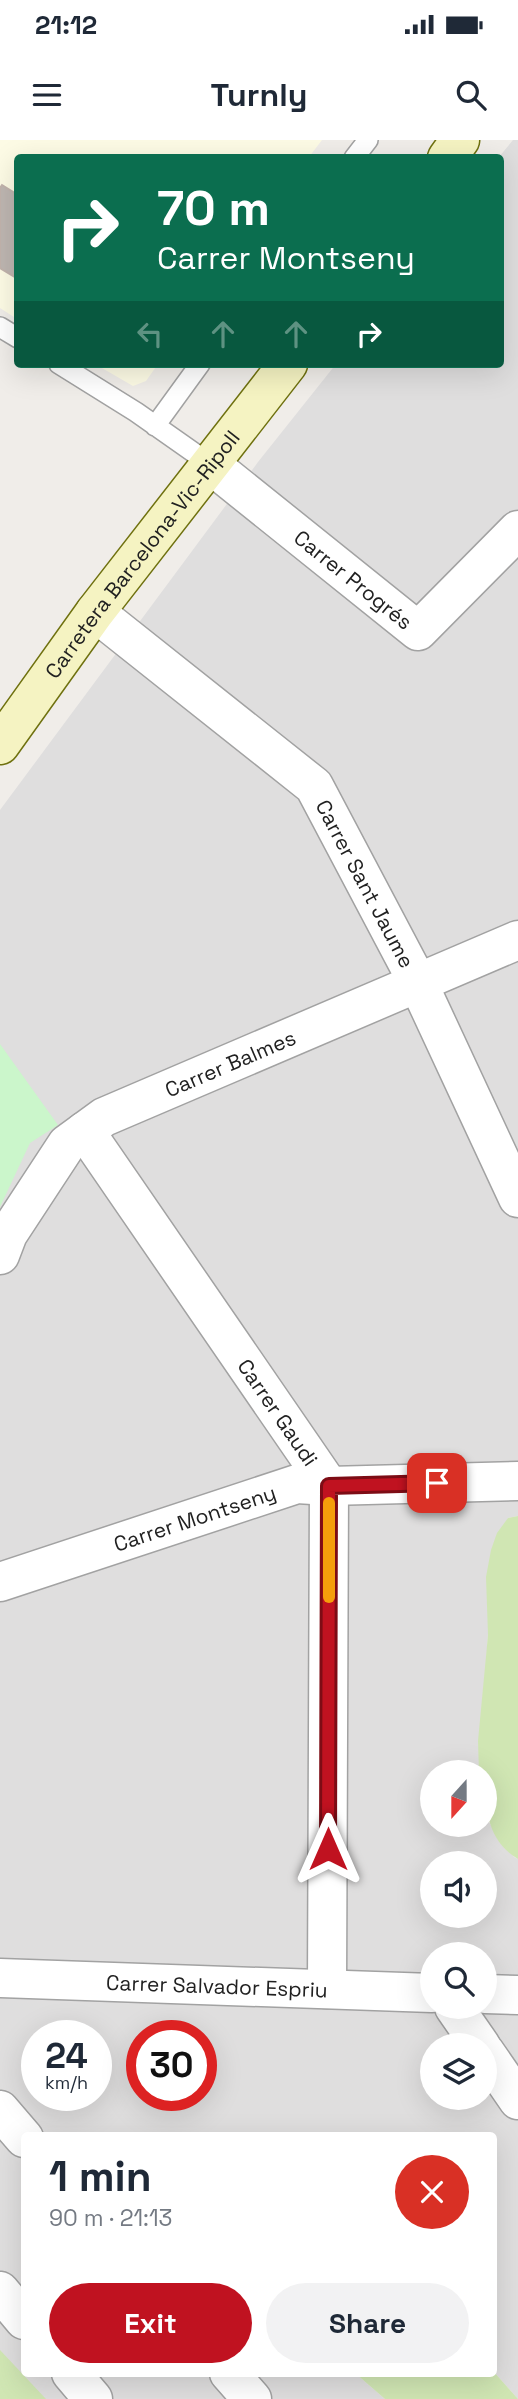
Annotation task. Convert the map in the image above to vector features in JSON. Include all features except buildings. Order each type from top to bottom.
[{"type":"street","name":"Carretera Barcelona-Vic-Ripoll","points":[[0,745],[95,612],[285,368]]},
{"type":"street","name":"Carrer Progrés","points":[[210,464],[418,631],[518,530]]},
{"type":"street","name":"Carrer Sant Jaume","points":[[95,612],[314,786],[418,983],[518,1198]]},
{"type":"street","name":"Carrer Balmes","points":[[0,1255],[8,1234],[67,1144],[104,1117],[518,940]]},
{"type":"street","name":"Carrer Gaudi","points":[[85,1131],[329,1486],[327,1989]]},
{"type":"street","name":"Carrer Montseny","points":[[0,1582],[298,1484],[329,1486],[518,1481]]},
{"type":"street","name":"Carrer Salvador Espriu","points":[[0,1979],[420,1993]]},
{"type":"street","points":[[497,1994],[518,1995]]},
{"type":"street","points":[[497,2069],[518,2100]]},
{"type":"street","points":[[0,2110],[21,2134]]},
{"type":"street","points":[[0,2291],[21,2316]]},
{"type":"street","points":[[74,2377],[93,2399]]},
{"type":"street","points":[[233,2377],[252,2399]]},
{"type":"lane","points":[[357,154],[368,140]]},
{"type":"lane","points":[[65,368],[210,464]]},
{"type":"lane","points":[[155,426],[197,368]]},
{"type":"shaded area","points":[[0,140],[322,140],[311,154],[14,154],[14,317],[0,308]]},
{"type":"shaded area","points":[[513,140],[518,140],[518,1516],[508,1518],[488,1597],[480,1760],[420,1760],[420,1838],[497,1838],[497,1833],[518,1859],[518,2399],[497,2375],[497,2132],[21,2132],[21,2377],[360,2377],[385,2399],[0,2399],[0,810],[258,462],[333,368],[504,368],[504,154],[501,154]]},
{"type":"shaded area","points":[[102,368],[155,368],[146,381],[133,386]]},
{"type":"green space","points":[[0,1044],[58,1125],[30,1143],[0,1207]]},
{"type":"green space","points":[[518,1516],[518,1859],[497,1838],[497,1760],[479,1760],[478,1741],[488,1635],[486,1577],[497,1533],[508,1518]]},
{"type":"green space","points":[[0,2350],[21,2372],[21,2377],[25,2377],[46,2399],[0,2399]]},
{"type":"green space","points":[[497,2375],[518,2399],[385,2399],[360,2377]]},
{"type":"slow traffic","points":[[329,1503],[329,1597]]},
{"type":"route","points":[[328,1849],[329,1486],[437,1483]]}]
